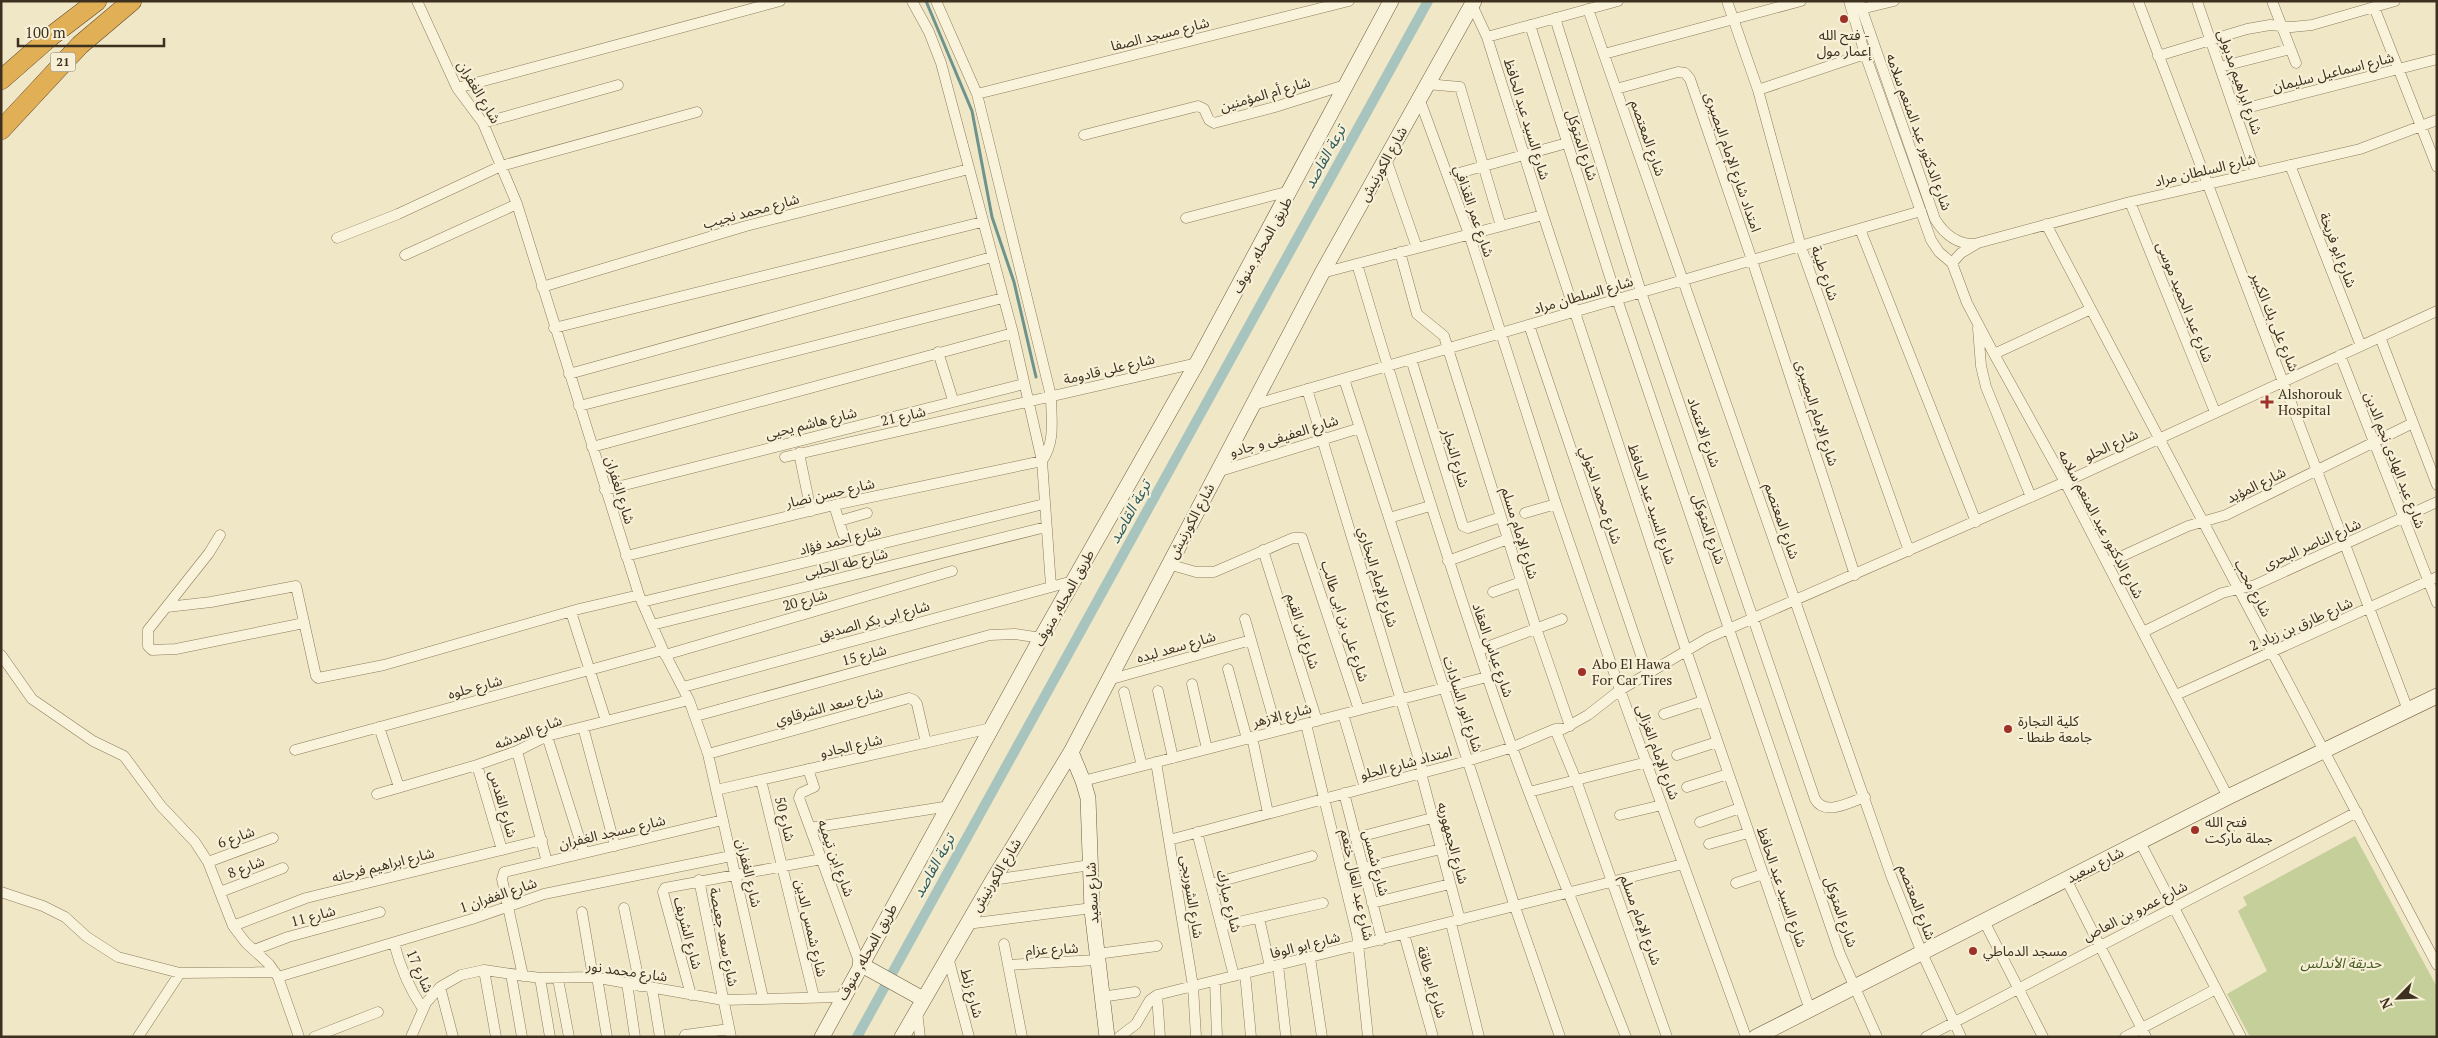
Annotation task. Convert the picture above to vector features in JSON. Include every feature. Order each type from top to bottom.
[{"type":"highway","name":"21","points":[[1,80],[97,1]]},
{"type":"highway","name":"21","points":[[1,130],[80,45],[132,1]]},
{"type":"main road","name":"طريق المحله, منوف","points":[[822,1037],[842,997],[864,967],[991,728],[1197,363],[1291,191],[1345,85],[1391,1]]},
{"type":"main road","name":"شارع الكورنيش","points":[[902,1037],[917,1001],[948,957],[992,880],[1071,752],[1322,273],[1473,3]]},
{"type":"main road","name":"شارع سعيد","points":[[1756,1037],[2228,797],[2437,696]]},
{"type":"main road","name":"شارع سعيد","points":[[1071,752],[1084,781],[1088,798],[1092,908],[1097,957],[1103,977],[1101,997],[1106,1037]]},
{"type":"main road","points":[[864,967],[917,1001]]},
{"type":"street","name":"شارع الغفران","points":[[417,1],[457,88],[483,123],[517,204],[554,328],[640,599],[696,716],[708,754],[763,998]]},
{"type":"street","points":[[457,88],[780,1]]},
{"type":"street","points":[[912,1],[929,32],[941,63],[1012,333],[1042,460],[1051,586]]},
{"type":"street","points":[[936,1],[977,94],[1051,396],[1052,436],[1047,453],[1042,460]]},
{"type":"street","name":"شارع مسجد الصفا","points":[[977,94],[1349,1]]},
{"type":"street","points":[[1486,37],[1618,1]]},
{"type":"street","name":"شارع طيبة","points":[[1727,1],[1758,90],[1801,247],[1909,551]]},
{"type":"street","points":[[1604,54],[1801,1]]},
{"type":"street","name":"شارع الدكتور عبد المنعم سلامه","points":[[1849,1],[1865,54],[1935,247],[1952,263],[1958,283],[1977,322],[2064,482],[2228,797]]},
{"type":"street","points":[[1860,5],[1894,1]]},
{"type":"street","name":"شارع على بك الكبير","points":[[2138,1],[2206,184],[2284,381],[2408,710]]},
{"type":"street","name":"شارع ابراهيم مدبولى","points":[[2197,1],[2256,173]]},
{"type":"street","points":[[2272,1],[2296,63]]},
{"type":"street","points":[[2158,56],[2258,26],[2312,25],[2395,1]]},
{"type":"street","name":"شارع السيد عبد الحافظ","points":[[1473,3],[1486,37],[1574,312],[1703,701],[1810,1010]]},
{"type":"street","name":"شارع الدكتور عبد المنعم سلامه","points":[[1860,5],[1935,218],[1945,233]]},
{"type":"street","points":[[2374,7],[2437,167]]},
{"type":"street","name":"شارع المعتصم","points":[[1588,9],[1892,878],[1922,953],[1961,1037]]},
{"type":"street","name":"شارع الاعتماد","points":[[1555,18],[1641,292],[1816,802],[1822,808],[1831,808],[1865,797]]},
{"type":"street","name":"شارع المتوكل","points":[[1530,25],[1617,299],[1729,629],[1854,988],[1877,1037]]},
{"type":"street","points":[[2220,67],[2290,49]]},
{"type":"street","points":[[1758,90],[1865,54]]},
{"type":"street","name":"شارع اسماعيل سليمان","points":[[2235,111],[2437,59]]},
{"type":"street","name":"امتداد شارع الإمام البصيرى","points":[[1616,89],[1675,72],[1685,74],[1691,82],[1752,260]]},
{"type":"street","points":[[1427,84],[1460,87],[1501,226]]},
{"type":"street","points":[[483,123],[618,85]]},
{"type":"street","name":"شارع أم المؤمنين","points":[[1084,136],[1198,106],[1204,108],[1208,120],[1214,122],[1345,85]]},
{"type":"street","name":"شارع عمر القذافي","points":[[1419,98],[1469,234],[1501,333]]},
{"type":"street","points":[[337,238],[398,214],[501,166],[697,112]]},
{"type":"street","name":"شارع السلطان مراد","points":[[1978,243],[2130,202],[2360,149],[2437,120]]},
{"type":"street","points":[[1448,176],[1567,143]]},
{"type":"street","points":[[1386,159],[1417,248]]},
{"type":"street","name":"شارع ابو فريخة","points":[[2290,165],[2361,346]]},
{"type":"street","name":"شارع محمد نجيب","points":[[542,287],[746,226],[969,169]]},
{"type":"street","points":[[1186,218],[1291,191]]},
{"type":"street","name":"شارع عبد الحميد موسى","points":[[2130,202],[2215,412]]},
{"type":"street","points":[[405,255],[517,204]]},
{"type":"street","name":"شارع السلطان مراد","points":[[1253,405],[1921,212]]},
{"type":"street","points":[[1322,273],[1543,215]]},
{"type":"street","points":[[554,328],[982,222]]},
{"type":"street","name":"شارع محب","points":[[2046,224],[2437,965]]},
{"type":"street","points":[[1860,229],[1976,522]]},
{"type":"street","points":[[1935,247],[1945,233],[1960,242],[1978,243]]},
{"type":"street","points":[[1952,263],[1966,249],[1978,243]]},
{"type":"street","name":"شارع الإمام مسلم","points":[[1400,252],[1417,314],[1442,333],[1448,348],[1521,582],[1570,726]]},
{"type":"street","points":[[569,374],[992,256]]},
{"type":"street","name":"شارع الإمام البصيرى","points":[[1752,260],[1855,575]]},
{"type":"street","name":"شارع عباس العقاد","points":[[1356,264],[1430,506],[1487,677],[1529,792],[1626,1037]]},
{"type":"street","points":[[579,406],[1003,298]]},
{"type":"street","points":[[1994,354],[2091,309]]},
{"type":"street","name":"شارع الحلو","points":[[1796,601],[1976,522],[2437,311]]},
{"type":"street","points":[[1977,322],[1986,387],[2031,497]]},
{"type":"street","name":"شارع محمد الخولي","points":[[1529,325],[1647,674]]},
{"type":"street","points":[[592,447],[1012,333]]},
{"type":"street","name":"شارع الإمام الغزالى","points":[[1501,333],[1556,504],[1620,690],[1746,1037]]},
{"type":"street","points":[[2380,337],[2437,485]]},
{"type":"street","points":[[938,352],[953,400]]},
{"type":"street","name":"شارع عبد الهادى نجم الدين","points":[[2340,355],[2403,517],[2432,579],[2437,603]]},
{"type":"street","name":"شارع النجار","points":[[1411,359],[1463,526],[1468,528],[1501,517]]},
{"type":"street","name":"شارع على قادومة","points":[[1028,402],[1197,363]]},
{"type":"street","name":"شارع انور السادات","points":[[1344,379],[1467,761],[1560,1037]]},
{"type":"street","name":"شارع هاشم يحيى","points":[[605,490],[953,400],[1024,384]]},
{"type":"street","name":"شارع الإمام البخاري","points":[[1307,389],[1422,773]]},
{"type":"street","name":"شارع 21","points":[[785,457],[1028,402]]},
{"type":"street","name":"شارع المؤيد","points":[[2106,563],[2188,526],[2226,515],[2413,423]]},
{"type":"street","name":"شارع العفيفى و جادو","points":[[1217,472],[1322,438],[1360,428]]},
{"type":"street","points":[[799,453],[812,511]]},
{"type":"street","name":"شارع حسن نصار","points":[[626,556],[834,505],[1042,460]]},
{"type":"street","name":"شارع الناصر البحرى","points":[[2143,632],[2222,593],[2254,585],[2437,502]]},
{"type":"street","name":"شارع احمد فؤاد","points":[[304,623],[318,678],[384,665],[571,612],[640,599],[1044,504]]},
{"type":"street","points":[[1525,513],[1556,504]]},
{"type":"street","points":[[834,505],[843,534]]},
{"type":"street","points":[[1389,518],[1430,506]]},
{"type":"street","points":[[839,521],[867,513]]},
{"type":"street","name":"شارع طه الحلبى","points":[[652,625],[1046,527]]},
{"type":"street","points":[[166,607],[211,602],[296,586],[304,623],[176,649],[152,650],[146,641],[148,630],[166,607],[210,553],[220,535]]},
{"type":"street","name":"شارع على بن ابى طالب","points":[[1263,550],[1296,538],[1304,540],[1359,710]]},
{"type":"street","points":[[1448,561],[1508,539]]},
{"type":"street","points":[[1168,564],[1196,572],[1214,572],[1263,550]]},
{"type":"street","name":"شارع ابن القيم","points":[[1263,550],[1317,721]]},
{"type":"street","name":"شارع 20","points":[[664,652],[952,571]]},
{"type":"street","name":"شارع طارق بن زياد 2","points":[[2176,695],[2432,579]]},
{"type":"street","name":"شارع ابى بكر الصديق","points":[[683,686],[1073,581]]},
{"type":"street","points":[[1493,592],[1521,582]]},
{"type":"street","name":"امتداد شارع الحلو","points":[[1169,840],[1467,761],[1512,747],[1555,729],[1570,726],[1605,704],[1620,690],[1686,650],[1729,629],[1796,601]]},
{"type":"street","points":[[571,612],[606,721]]},
{"type":"street","points":[[1245,619],[1277,731]]},
{"type":"street","points":[[1479,650],[1562,619]]},
{"type":"street","name":"شارع 15","points":[[696,716],[990,635],[1015,634],[1041,638]]},
{"type":"street","name":"شارع سعد لبده","points":[[1108,680],[1251,640]]},
{"type":"street","name":"شارع حلوه","points":[[295,750],[590,670],[664,652]]},
{"type":"street","points":[[1,655],[32,699],[93,740],[124,756],[161,806],[195,842],[208,862],[233,926],[277,975],[299,1037]]},
{"type":"street","points":[[1228,669],[1249,738],[1268,813]]},
{"type":"street","name":"شارع الازهر","points":[[1084,781],[1487,677]]},
{"type":"street","points":[[1192,684],[1206,749]]},
{"type":"street","points":[[1158,691],[1173,758]]},
{"type":"street","points":[[1124,692],[1142,766]]},
{"type":"street","name":"شارع سعد الشرقاوي","points":[[708,754],[909,698],[917,704],[926,743]]},
{"type":"street","name":"شارع المدشه","points":[[377,794],[477,765],[517,751],[547,736],[689,700]]},
{"type":"street","points":[[1664,714],[1703,701]]},
{"type":"street","points":[[1343,714],[1365,788]]},
{"type":"street","name":"شارع عبد العال ختعم","points":[[1306,724],[1357,934],[1368,1037]]},
{"type":"street","points":[[379,727],[399,787]]},
{"type":"street","points":[[583,727],[615,846]]},
{"type":"street","name":"شارع الجادو","points":[[716,790],[991,728]]},
{"type":"street","name":"شارع الإمام مسلم","points":[[1555,729],[1576,780],[1668,1037]]},
{"type":"street","points":[[547,736],[584,853]]},
{"type":"street","points":[[1677,755],[1717,742]]},
{"type":"street","points":[[517,751],[547,862]]},
{"type":"street","name":"شارع الشوربجى","points":[[1156,762],[1193,986],[1196,1037]]},
{"type":"street","points":[[1529,792],[1647,762]]},
{"type":"street","name":"شارع القدس","points":[[477,765],[502,850]]},
{"type":"street","name":"شارع ابن تيميه","points":[[808,769],[814,786],[799,796],[864,967]]},
{"type":"street","name":"شارع الجمهوريه","points":[[1422,773],[1450,884],[1455,922],[1479,1037]]},
{"type":"street","points":[[1688,787],[1728,774]]},
{"type":"street","name":"شارع 50","points":[[761,780],[782,866]]},
{"type":"street","name":"شارع شمس","points":[[1344,793],[1382,940]]},
{"type":"street","points":[[810,828],[950,806]]},
{"type":"street","points":[[1620,816],[1662,806]]},
{"type":"street","points":[[1700,822],[1740,808]]},
{"type":"street","name":"شارع عمرو بن العاص","points":[[1926,1037],[2018,987],[2357,812]]},
{"type":"street","points":[[1355,838],[1432,818]]},
{"type":"street","name":"شارع مسجد الغفران","points":[[508,907],[502,879],[503,874],[507,871],[723,820]]},
{"type":"street","name":"شارع مبارك","points":[[1197,832],[1234,976]]},
{"type":"street","points":[[1708,844],[1748,833]]},
{"type":"street","name":"شارع 6","points":[[208,862],[273,838]]},
{"type":"street","name":"شارع ابراهيم فرحانه","points":[[233,926],[306,898],[542,840]]},
{"type":"street","points":[[2140,842],[2241,1037]]},
{"type":"street","points":[[1363,868],[1441,849]]},
{"type":"street","name":"شارع الغفران 1","points":[[1,892],[43,906],[65,918],[87,937],[118,957],[180,973],[277,975],[394,943],[563,890],[731,856]]},
{"type":"street","points":[[1211,884],[1312,856]]},
{"type":"street","name":"شارع الشريف","points":[[691,995],[663,892],[669,886],[822,859]]},
{"type":"street","name":"شارع ابو الوفا","points":[[1156,995],[1684,864]]},
{"type":"street","points":[[992,880],[1090,865]]},
{"type":"street","name":"شارع شمس الدين","points":[[782,866],[814,997]]},
{"type":"street","name":"شارع 8","points":[[220,892],[283,868]]},
{"type":"street","points":[[1736,882],[1762,874]]},
{"type":"street","points":[[2066,879],[2144,1032]]},
{"type":"street","name":"شارع سعد جعيصة","points":[[699,880],[730,1033]]},
{"type":"street","points":[[1372,903],[1450,884]]},
{"type":"street","points":[[1221,926],[1323,903]]},
{"type":"street","points":[[508,907],[523,976]]},
{"type":"street","points":[[624,908],[640,986]]},
{"type":"street","points":[[967,924],[1092,908]]},
{"type":"street","name":"شارع 11","points":[[254,950],[288,937],[380,912]]},
{"type":"street","points":[[582,912],[606,1037]]},
{"type":"street","points":[[1259,918],[1274,966],[1286,1037]]},
{"type":"street","points":[[1984,921],[2043,1037]]},
{"type":"street","name":"شارع ابو طاقة","points":[[1404,934],[1432,1036]]},
{"type":"street","name":"شارع 17","points":[[394,943],[400,968],[410,989],[423,1009]]},
{"type":"street","points":[[1004,944],[1022,1037]]},
{"type":"street","points":[[1097,957],[1157,946]]},
{"type":"street","name":"شارع زلط","points":[[948,957],[969,1037]]},
{"type":"street","name":"شارع عزام","points":[[1008,966],[1097,957]]},
{"type":"street","points":[[1310,958],[1322,1037]]},
{"type":"street","points":[[484,970],[496,1037]]},
{"type":"street","name":"شارع محمد نور","points":[[412,1036],[423,1009],[440,987],[461,975],[484,970],[540,978],[595,977],[723,1000],[842,997]]},
{"type":"street","points":[[138,1037],[180,973]]},
{"type":"street","points":[[511,974],[522,1037]]},
{"type":"street","points":[[1245,974],[1251,1037]]},
{"type":"street","points":[[540,978],[550,1037]]},
{"type":"street","points":[[558,979],[569,1037]]},
{"type":"street","points":[[1215,981],[1217,1037]]},
{"type":"street","points":[[628,983],[635,1037]]},
{"type":"street","points":[[440,987],[453,1037]]},
{"type":"street","points":[[652,988],[660,1037]]},
{"type":"street","points":[[2125,1037],[2144,1032],[2216,989]]},
{"type":"street","points":[[1101,997],[1135,992]]},
{"type":"street","points":[[1119,1037],[1136,1024],[1150,1000],[1156,995]]},
{"type":"street","points":[[1156,995],[1160,1037]]},
{"type":"street","points":[[917,1001],[920,1037]]},
{"type":"street","points":[[314,1037],[378,1012]]},
{"type":"street","points":[[685,1034],[730,1033]]},
{"type":"green space","name":"حديقة الأندلس","points":[[2355,836],[2437,987],[2437,1037],[2250,1037],[2227,994],[2267,971],[2238,911],[2247,905],[2243,897]]},
{"type":"waterway","points":[[926,1],[972,111],[992,217],[1014,282],[1036,377]]},
{"type":"waterway","name":"ترعة القاصد","points":[[857,1037],[1428,1]]},
{"type":"place","name":"فتح الله - إعمار مول","points":[[1844,19]]},
{"type":"place","name":"Alshorouk Hospital","points":[[2267,402]]},
{"type":"place","name":"Abo El Hawa For Car Tires","points":[[1582,672]]},
{"type":"place","name":"كلية التجارة - جامعة طنطا","points":[[2008,729]]},
{"type":"place","name":"فتح الله جملة ماركت","points":[[2195,830]]},
{"type":"place","name":"مسجد الدماطي","points":[[1973,951]]}]
